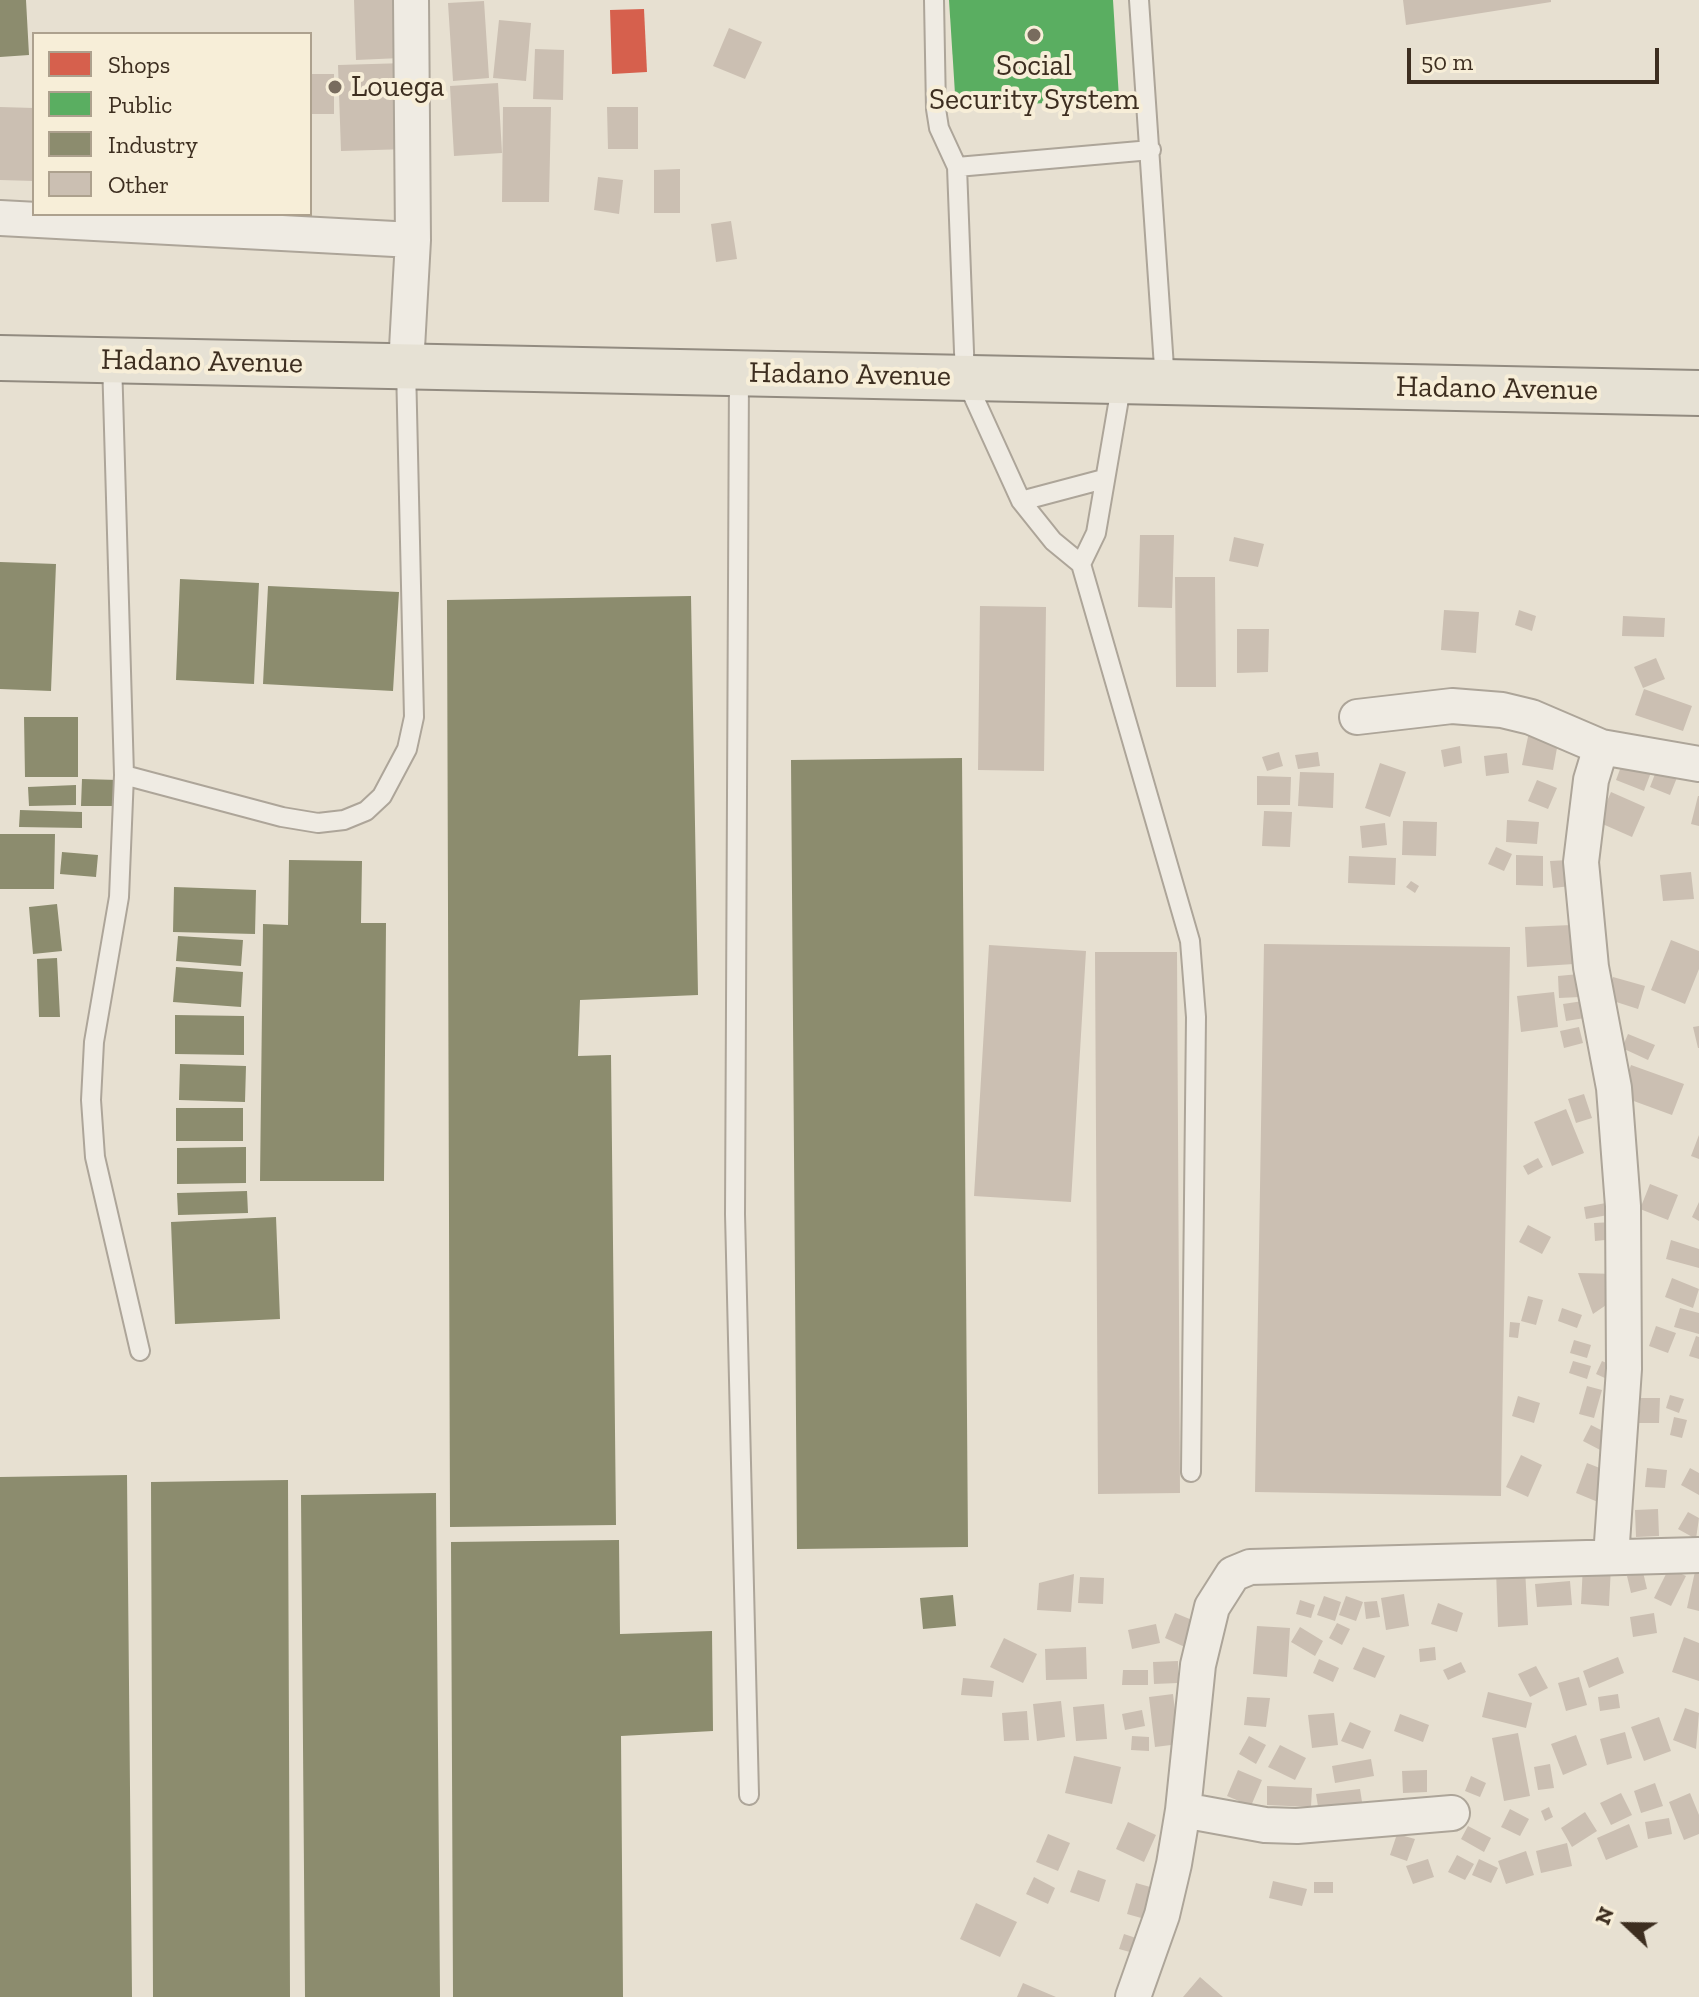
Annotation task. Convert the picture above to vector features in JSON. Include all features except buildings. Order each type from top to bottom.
[{"type":"main road","name":"Hadano Avenue","points":[[0,358],[1699,393]]},
{"type":"street","points":[[406,366],[413,240],[411,0]]},
{"type":"street","points":[[0,218],[413,240]]},
{"type":"street","points":[[1357,717],[1452,706],[1502,710],[1531,717],[1601,747],[1699,764]]},
{"type":"street","points":[[1601,747],[1587,807],[1581,862],[1591,967],[1614,1088],[1623,1206],[1624,1369],[1611,1557]]},
{"type":"street","points":[[1133,1997],[1162,1915],[1183,1810],[1198,1665],[1212,1607],[1233,1574],[1250,1567],[1699,1555]]},
{"type":"street","points":[[1183,1810],[1265,1825],[1297,1826],[1452,1813]]},
{"type":"lane","points":[[934,0],[936,109],[939,128],[957,167],[965,378],[1021,501],[1053,541],[1081,564],[1150,809],[1181,904],[1195,974],[1191,1472]]},
{"type":"lane","points":[[1139,0],[1165,382]]},
{"type":"lane","points":[[957,167],[1151,150]]},
{"type":"lane","points":[[112,360],[124,775],[119,897],[94,1042],[91,1100],[97,1170],[140,1351]]},
{"type":"lane","points":[[124,775],[282,817],[318,823],[344,820],[366,811],[382,796],[407,749],[414,717],[406,366]]},
{"type":"lane","points":[[739,373],[735,1214],[749,1795]]},
{"type":"lane","points":[[1081,564],[1096,533],[1122,381]]},
{"type":"lane","points":[[1021,501],[1104,479]]},
{"type":"place","name":"Social Security System","points":[[1034,35]]},
{"type":"place","name":"Louega","points":[[335,87]]}]
